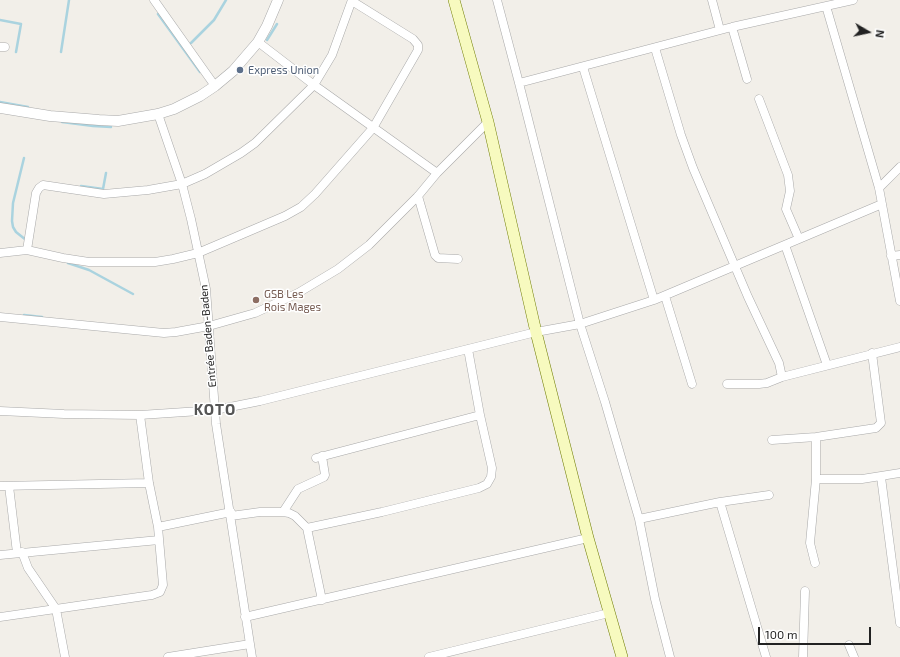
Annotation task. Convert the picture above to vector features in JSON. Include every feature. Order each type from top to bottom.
[{"type":"main road","points":[[454,0],[488,122],[536,332],[588,538],[622,657]]},
{"type":"street","points":[[154,0],[216,86]]},
{"type":"street","points":[[0,108],[50,116],[118,121],[158,114],[189,102],[216,86],[233,71],[258,42],[278,0]]},
{"type":"street","points":[[0,253],[27,250],[89,262],[155,262],[198,253],[285,216],[301,207],[315,194],[373,128],[418,50],[418,45],[414,39],[352,0],[332,55],[314,85],[255,143],[240,154],[205,174],[182,184],[148,190],[104,194],[43,186],[39,188],[36,193],[27,250]]},
{"type":"street","points":[[497,0],[580,324],[603,395],[639,519],[655,599],[670,657]]},
{"type":"street","points":[[712,0],[720,30]]},
{"type":"street","points":[[519,83],[732,27],[853,0]]},
{"type":"street","points":[[826,6],[879,188],[896,256],[900,301]]},
{"type":"street","points":[[732,27],[747,79]]},
{"type":"street","points":[[258,42],[314,85],[437,173]]},
{"type":"street","points":[[655,48],[681,135],[691,162],[748,298],[779,363],[782,376]]},
{"type":"street","points":[[583,67],[654,300]]},
{"type":"street","points":[[759,99],[788,174],[790,191],[786,209],[799,239]]},
{"type":"street","name":"Entrée Baden-Baden","points":[[158,114],[182,184],[206,289],[215,410],[252,657]]},
{"type":"street","points":[[0,317],[176,332],[209,326],[254,313],[298,293],[338,269],[369,244],[418,196],[437,173],[488,122]]},
{"type":"street","points":[[879,188],[900,166]]},
{"type":"street","points":[[418,196],[435,255],[438,258],[458,259]]},
{"type":"street","points":[[0,411],[140,415],[215,410],[260,401],[536,332],[580,324],[665,296],[882,204]]},
{"type":"street","points":[[785,245],[827,365]]},
{"type":"street","points":[[665,296],[692,384]]},
{"type":"street","points":[[727,384],[767,383],[782,376],[900,347]]},
{"type":"street","points":[[307,528],[382,512],[479,488],[487,484],[491,477],[492,468],[480,415],[468,349]]},
{"type":"street","points":[[772,440],[816,437],[876,428],[881,423],[872,353]]},
{"type":"street","points":[[0,617],[152,595],[160,592],[163,585],[158,527],[149,484],[140,415]]},
{"type":"street","points":[[283,512],[298,489],[324,477],[325,475],[319,457],[480,415]]},
{"type":"street","points":[[815,563],[810,543],[816,479],[816,437]]},
{"type":"street","points":[[816,479],[862,479],[900,473]]},
{"type":"street","points":[[881,477],[900,623]]},
{"type":"street","points":[[0,486],[149,484]]},
{"type":"street","points":[[9,486],[20,553],[28,568],[56,609],[65,657]]},
{"type":"street","points":[[639,519],[720,502],[769,495]]},
{"type":"street","points":[[720,502],[766,657]]},
{"type":"street","points":[[158,527],[231,514],[260,512],[289,513],[295,516],[307,528],[322,600]]},
{"type":"street","points":[[245,617],[588,538]]},
{"type":"street","points":[[0,554],[159,540]]},
{"type":"street","points":[[803,657],[805,591]]},
{"type":"street","points":[[429,657],[609,613]]},
{"type":"street","points":[[168,657],[250,644]]},
{"type":"street","points":[[849,645],[854,657]]},
{"type":"waterway","points":[[61,52],[69,0]]},
{"type":"waterway","points":[[191,43],[214,20],[226,0]]},
{"type":"waterway","points":[[158,14],[200,72]]},
{"type":"waterway","points":[[0,20],[21,24],[16,52]]},
{"type":"waterway","points":[[267,40],[277,24]]},
{"type":"waterway","points":[[0,102],[28,107]]},
{"type":"waterway","points":[[62,122],[111,127]]},
{"type":"waterway","points":[[24,158],[13,203],[12,221],[16,232],[26,240]]},
{"type":"waterway","points":[[81,186],[103,189],[106,173]]},
{"type":"waterway","points":[[68,263],[89,270],[133,294]]},
{"type":"waterway","points":[[24,315],[42,317]]},
{"type":"place","name":"Express Union","points":[[240,70]]},
{"type":"place","name":"GSB Les Rois Mages","points":[[256,300]]},
{"type":"district","name":"KOTO","points":[[215,410]]}]
